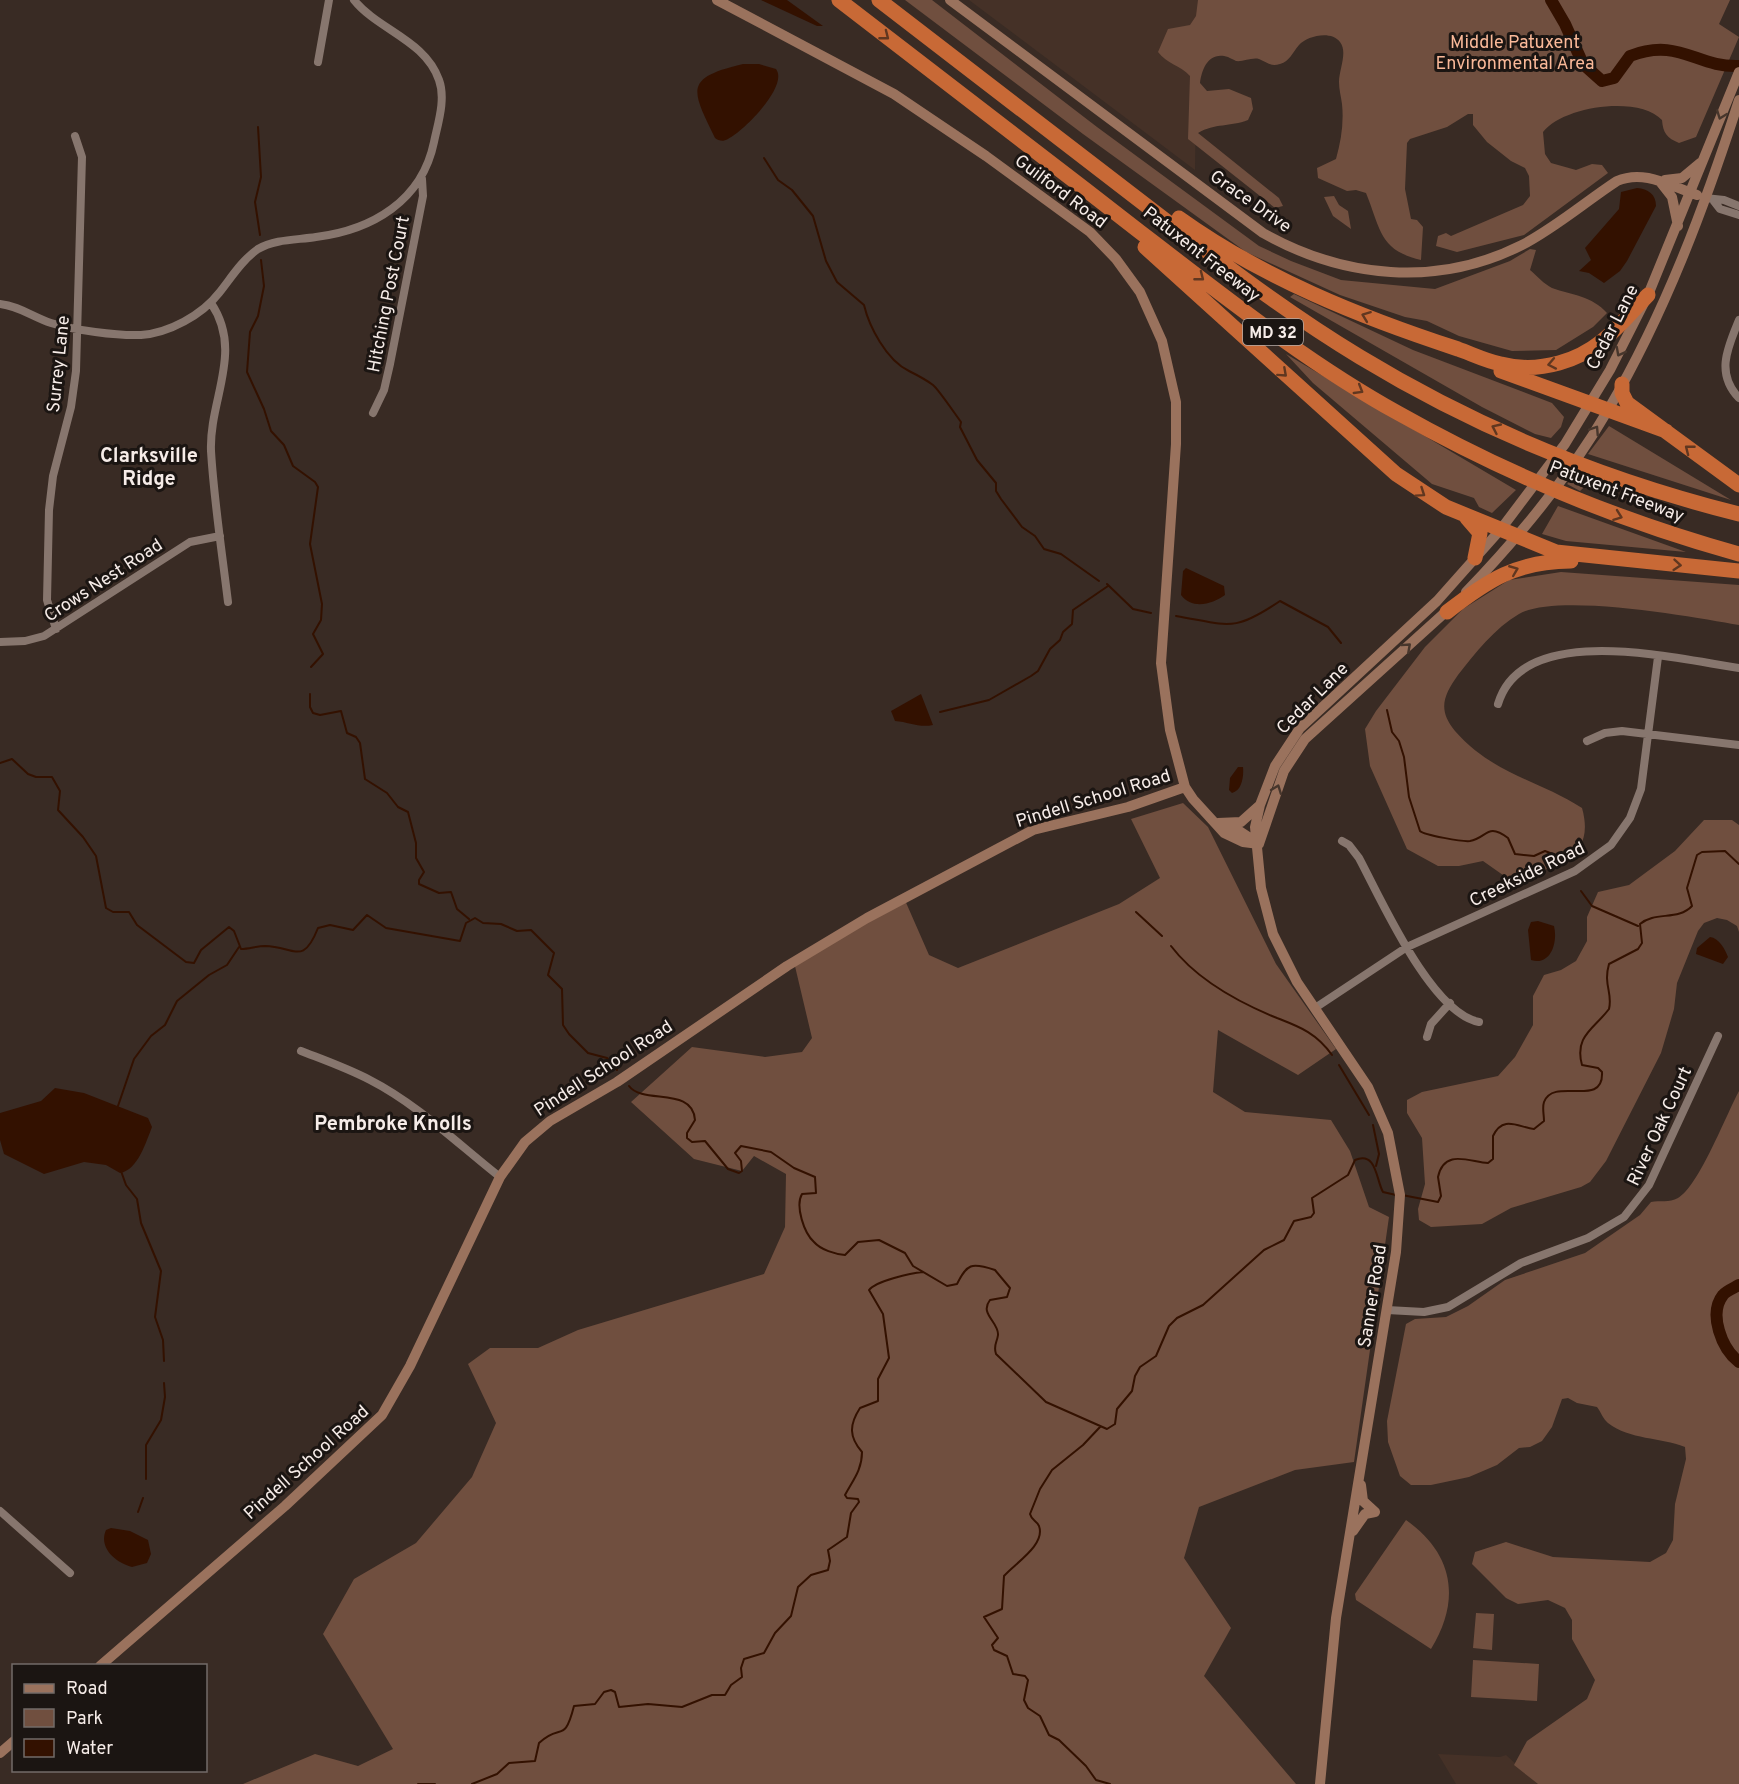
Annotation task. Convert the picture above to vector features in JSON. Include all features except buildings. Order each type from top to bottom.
[{"type":"highway","name":"Patuxent Freeway","points":[[839,0],[1252,318],[1346,382],[1443,438],[1564,494],[1646,526],[1739,554]]},
{"type":"highway","name":"Patuxent Freeway","points":[[879,0],[1248,282],[1313,328],[1410,386],[1549,452],[1659,491],[1739,514]]},
{"type":"highway","points":[[948,52],[1154,201],[1222,246],[1311,293],[1482,364],[1666,431]]},
{"type":"highway","points":[[1037,152],[1084,196],[1138,240],[1396,474],[1427,497],[1517,537],[1572,555],[1739,571]]},
{"type":"highway","points":[[1435,343],[1502,364],[1529,367],[1559,363],[1587,352],[1610,338],[1648,295]]},
{"type":"highway","points":[[1622,384],[1625,401],[1739,485]]},
{"type":"highway","points":[[1463,514],[1480,533],[1480,543],[1475,558]]},
{"type":"highway","points":[[1447,612],[1482,585],[1530,564],[1551,561],[1648,562]]},
{"type":"main road","name":"Guilford Road","points":[[717,0],[894,93],[969,143],[1090,232],[1116,260],[1140,292],[1162,341],[1176,402],[1176,444],[1161,663],[1170,730],[1185,788],[1203,812],[1222,823],[1224,832],[1234,838],[1259,844]]},
{"type":"main road","name":"Grace Drive","points":[[950,0],[1263,233],[1296,251],[1344,267],[1376,272],[1415,273],[1454,269],[1479,262],[1540,235],[1617,181],[1635,176],[1656,179],[1702,197]]},
{"type":"main road","name":"Cedar Lane","points":[[1259,844],[1256,827],[1260,805],[1275,766],[1300,728],[1437,601],[1534,488],[1590,403],[1648,295],[1678,226],[1702,197],[1705,158],[1739,72]]},
{"type":"main road","name":"Cedar Lane","points":[[1259,844],[1280,780],[1305,739],[1447,612],[1517,537],[1547,500],[1609,410],[1670,286],[1739,100]]},
{"type":"main road","points":[[1656,179],[1683,178],[1705,158]]},
{"type":"main road","points":[[1656,179],[1672,197],[1678,226]]},
{"type":"main road","points":[[1609,410],[1610,395],[1650,315],[1702,197]]},
{"type":"main road","name":"Pindell School Road","points":[[101,1664],[285,1506],[382,1415],[410,1366],[500,1178],[525,1142],[550,1121],[617,1082],[787,966],[867,918],[1033,830],[1128,807],[1185,788]]},
{"type":"main road","points":[[1222,823],[1241,822],[1260,805]]},
{"type":"main road","name":"Sanner Road","points":[[1259,844],[1261,888],[1273,934],[1286,964],[1358,1070],[1376,1102],[1388,1133],[1399,1186],[1398,1238],[1334,1636],[1320,1784]]},
{"type":"main road","points":[[1349,1539],[1360,1518],[1375,1512],[1363,1500],[1360,1472]]},
{"type":"main road","points":[[0,1753],[12,1743]]},
{"type":"street","points":[[318,62],[329,0]]},
{"type":"street","points":[[0,304],[15,307],[57,325],[125,334],[152,333],[177,324],[211,303],[246,260],[260,248],[275,243],[343,233],[368,224],[401,201],[422,179],[429,161],[439,121],[441,99],[439,80],[429,62],[418,50],[367,13],[354,0]]},
{"type":"street","name":"Surrey Lane","points":[[56,629],[47,600],[49,502],[56,461],[74,390],[78,328],[82,157],[75,136]]},
{"type":"street","name":"Hitching Post Court","points":[[373,412],[384,390],[390,364],[423,196],[422,179]]},
{"type":"street","points":[[1702,197],[1724,200],[1739,206]]},
{"type":"street","points":[[1702,197],[1720,209],[1739,215]]},
{"type":"street","points":[[211,303],[222,323],[225,352],[211,448],[228,602]]},
{"type":"street","points":[[1739,320],[1724,359],[1733,390],[1739,398]]},
{"type":"street","name":"Crows Nest Road","points":[[0,642],[36,639],[56,629],[190,542],[220,536]]},
{"type":"street","points":[[1498,704],[1504,687],[1532,666],[1556,655],[1584,650],[1739,668]]},
{"type":"street","name":"Creekside Road","points":[[1315,1008],[1407,947],[1575,871],[1600,855],[1621,833],[1637,802],[1659,657]]},
{"type":"street","points":[[1587,741],[1605,733],[1622,731],[1739,745]]},
{"type":"street","points":[[1342,841],[1359,858],[1422,973],[1466,1017],[1479,1022]]},
{"type":"street","points":[[1427,1037],[1431,1024],[1450,1003]]},
{"type":"street","name":"River Oak Court","points":[[1387,1310],[1424,1312],[1457,1303],[1521,1263],[1597,1235],[1624,1217],[1649,1185],[1718,1036]]},
{"type":"street","points":[[301,1051],[337,1064],[386,1090],[416,1110],[500,1178]]},
{"type":"street","points":[[0,1511],[70,1573]]},
{"type":"shaded area","points":[[969,0],[1201,0],[1197,32],[1195,170]]},
{"type":"shaded area","points":[[1438,1754],[1500,1757],[1506,1755],[1538,1784],[1456,1784]]},
{"type":"green space","points":[[905,0],[932,0],[1097,127],[1259,246],[1291,261],[1341,280],[1435,289],[1510,261],[1530,249],[1536,250],[1530,270],[1543,282],[1552,288],[1588,299],[1607,313],[1593,327],[1556,350],[1512,351],[1459,336],[1427,321],[1405,317],[1340,295],[1246,252],[1083,134]]},
{"type":"green space","name":"Middle Patuxent Environmental Area","points":[[1198,0],[1730,0],[1719,24],[1739,37],[1696,137],[1679,143],[1666,134],[1662,120],[1651,112],[1620,106],[1583,110],[1553,123],[1543,132],[1545,154],[1551,163],[1576,170],[1592,164],[1602,165],[1608,173],[1524,235],[1457,252],[1436,246],[1438,236],[1446,233],[1451,236],[1523,205],[1530,196],[1529,176],[1525,168],[1511,161],[1487,142],[1473,125],[1473,114],[1468,114],[1447,127],[1410,139],[1407,143],[1405,189],[1411,219],[1417,220],[1423,227],[1421,260],[1397,251],[1383,237],[1366,193],[1356,190],[1347,191],[1318,178],[1317,168],[1336,159],[1342,132],[1343,111],[1339,82],[1343,51],[1336,38],[1325,35],[1308,39],[1299,45],[1286,61],[1277,65],[1271,65],[1259,59],[1236,61],[1228,57],[1216,56],[1208,62],[1203,72],[1200,83],[1207,91],[1229,89],[1251,98],[1253,109],[1248,120],[1210,128],[1198,133],[1279,198],[1283,206],[1275,208],[1188,139],[1190,76],[1158,52],[1168,29],[1190,25],[1196,16]]},
{"type":"green space","points":[[1334,196],[1339,205],[1348,211],[1351,229],[1333,216],[1324,197]]},
{"type":"green space","points":[[1294,294],[1413,350],[1552,403],[1564,417],[1561,427],[1551,438],[1535,434],[1482,407],[1290,297]]},
{"type":"green space","points":[[1286,354],[1516,490],[1492,513],[1479,507],[1474,498],[1432,484],[1313,383]]},
{"type":"green space","points":[[1609,426],[1731,500],[1588,454]]},
{"type":"green space","points":[[1579,471],[1595,477],[1580,491],[1567,484]]},
{"type":"green space","points":[[1558,506],[1686,552],[1566,541],[1542,534]]},
{"type":"green space","points":[[1561,572],[1739,585],[1739,625],[1626,608],[1563,605],[1538,608],[1519,614],[1502,626],[1478,650],[1453,682],[1444,702],[1446,716],[1455,731],[1485,758],[1582,808],[1585,826],[1583,840],[1577,851],[1555,866],[1510,880],[1483,861],[1459,866],[1438,866],[1407,849],[1370,766],[1365,729],[1425,647],[1463,609],[1509,580]]},
{"type":"green space","points":[[1183,803],[1208,827],[1276,964],[1336,1049],[1298,1075],[1218,1030],[1213,1092],[1245,1112],[1331,1120],[1350,1151],[1369,1207],[1389,1217],[1354,1462],[1295,1470],[1199,1507],[1184,1558],[1231,1628],[1204,1676],[1296,1784],[243,1784],[315,1754],[358,1766],[393,1749],[323,1634],[354,1579],[416,1543],[472,1477],[496,1423],[468,1364],[490,1348],[538,1348],[578,1330],[764,1274],[785,1227],[786,1174],[754,1156],[742,1171],[694,1159],[631,1102],[692,1047],[765,1057],[802,1052],[812,1038],[794,962],[904,898],[929,955],[958,968],[1119,904],[1160,878],[1131,819]]},
{"type":"green space","points":[[1704,820],[1732,820],[1739,825],[1739,932],[1737,926],[1727,920],[1717,918],[1704,923],[1698,931],[1677,983],[1674,1009],[1661,1053],[1606,1161],[1590,1182],[1581,1187],[1511,1208],[1482,1224],[1431,1227],[1419,1220],[1418,1209],[1425,1184],[1422,1138],[1407,1113],[1407,1100],[1422,1092],[1498,1076],[1515,1057],[1533,1025],[1533,996],[1544,975],[1561,970],[1576,961],[1587,941],[1587,917],[1598,892],[1629,885],[1675,851]]},
{"type":"green space","points":[[1739,1091],[1739,1784],[1538,1784],[1514,1765],[1527,1741],[1587,1699],[1595,1680],[1572,1639],[1572,1620],[1565,1608],[1548,1600],[1518,1604],[1506,1598],[1472,1564],[1475,1552],[1506,1542],[1553,1557],[1650,1562],[1666,1553],[1673,1540],[1675,1504],[1686,1459],[1685,1447],[1626,1433],[1608,1423],[1597,1407],[1577,1403],[1568,1398],[1562,1399],[1552,1427],[1542,1441],[1530,1447],[1519,1448],[1497,1465],[1469,1477],[1431,1485],[1411,1485],[1400,1476],[1388,1442],[1387,1421],[1406,1324],[1415,1319],[1446,1317],[1468,1306],[1505,1280],[1585,1253],[1640,1215],[1651,1202],[1678,1198],[1695,1180]]},
{"type":"green space","points":[[1406,1520],[1422,1533],[1434,1548],[1443,1563],[1448,1579],[1449,1596],[1446,1613],[1441,1631],[1431,1649],[1356,1600],[1355,1594]]},
{"type":"green space","points":[[1476,1613],[1494,1614],[1492,1650],[1473,1648]]},
{"type":"green space","points":[[1473,1660],[1539,1664],[1537,1701],[1471,1697]]},
{"type":"water","points":[[761,0],[787,0],[823,26],[817,26]]},
{"type":"water","points":[[743,64],[759,64],[776,69],[778,77],[776,86],[762,108],[744,128],[724,141],[720,140],[715,138],[701,108],[698,88],[702,81],[710,75]]},
{"type":"water","points":[[1637,188],[1651,193],[1655,198],[1656,206],[1627,261],[1620,271],[1604,283],[1589,273],[1579,271],[1591,260],[1585,248],[1619,209],[1621,192]]},
{"type":"water","points":[[1186,568],[1224,586],[1225,595],[1203,604],[1186,600],[1181,595],[1183,571]]},
{"type":"water","points":[[921,694],[933,725],[895,721],[891,711]]},
{"type":"water","points":[[1238,767],[1243,767],[1243,779],[1238,789],[1232,793],[1229,790],[1230,778]]},
{"type":"water","points":[[1538,921],[1554,926],[1555,939],[1552,951],[1544,959],[1538,961],[1531,960],[1528,930],[1531,922]]},
{"type":"water","points":[[1710,937],[1719,942],[1728,957],[1723,964],[1696,954],[1697,948]]},
{"type":"water","points":[[55,1088],[84,1093],[148,1118],[152,1127],[132,1167],[120,1173],[106,1165],[84,1162],[44,1174],[4,1154],[0,1140],[0,1113],[41,1101]]},
{"type":"water","points":[[111,1528],[130,1531],[148,1540],[151,1554],[147,1563],[132,1567],[120,1562],[110,1554],[106,1549],[104,1537],[106,1530]]},
{"type":"waterway","points":[[1551,0],[1583,64],[1602,81],[1614,78],[1630,56],[1647,51],[1675,51],[1711,63],[1739,66]]},
{"type":"waterway","points":[[258,127],[261,177],[255,202],[260,235]]},
{"type":"waterway","points":[[764,158],[778,180],[792,190],[813,216],[826,261],[837,282],[864,305],[874,332],[893,359],[933,385],[943,397],[961,422],[960,427],[977,460],[996,483],[996,491],[1022,527],[1035,536],[1044,549],[1061,554],[1099,581]]},
{"type":"waterway","points":[[261,260],[264,286],[258,316],[250,332],[247,372],[264,409],[271,431],[284,445],[293,466],[315,482],[318,487],[310,544],[322,604],[321,620],[313,634],[323,654],[311,667]]},
{"type":"waterway","points":[[1107,584],[1133,609],[1151,613]]},
{"type":"waterway","points":[[940,712],[989,700],[1038,671],[1050,649],[1072,624],[1073,610],[1108,586]]},
{"type":"waterway","points":[[1176,616],[1230,624],[1251,618],[1280,601],[1328,627],[1341,643]]},
{"type":"waterway","points":[[310,694],[310,707],[313,713],[320,715],[341,711],[347,733],[356,737],[360,743],[365,779],[387,793],[398,807],[408,812],[416,843],[416,858],[424,872],[419,884],[439,893],[451,892],[457,909],[469,919]]},
{"type":"waterway","points":[[1387,710],[1392,732],[1399,741],[1404,757],[1409,797],[1420,831],[1466,841],[1496,831],[1508,838],[1515,854],[1534,856],[1545,851],[1558,856]]},
{"type":"waterway","points":[[0,763],[12,759],[28,774],[36,777],[52,777],[60,791],[58,810],[83,837],[96,856],[106,908],[113,912],[129,912],[137,925],[186,962],[194,963],[201,950],[229,927],[234,931],[241,949],[265,946],[297,952],[308,947],[318,928],[330,925],[353,930],[367,915],[386,928],[460,941],[466,923],[475,918],[483,923],[501,924],[517,931],[531,930],[554,953],[548,975],[562,989],[563,1025],[588,1053],[607,1058],[617,1070]]},
{"type":"waterway","points":[[1402,1195],[1438,1202],[1441,1196],[1438,1177],[1446,1162],[1466,1159],[1488,1163],[1493,1159],[1493,1136],[1501,1126],[1511,1124],[1534,1129],[1544,1121],[1543,1104],[1549,1095],[1558,1092],[1595,1089],[1600,1083],[1602,1072],[1598,1068],[1582,1065],[1580,1055],[1583,1040],[1609,1009],[1607,978],[1609,964],[1638,949],[1642,943],[1640,924],[1652,918],[1686,911],[1692,906],[1687,888],[1697,855],[1702,852],[1725,851],[1739,864]]},
{"type":"waterway","points":[[1581,891],[1592,906],[1638,926]]},
{"type":"waterway","points":[[1136,912],[1162,936]]},
{"type":"waterway","points":[[1171,946],[1192,969],[1217,987],[1258,1010],[1305,1030],[1319,1040],[1332,1055]]},
{"type":"waterway","points":[[118,1106],[134,1059],[151,1036],[165,1025],[177,1001],[209,975],[227,965],[239,947]]},
{"type":"waterway","points":[[1339,1065],[1369,1115]]},
{"type":"waterway","points":[[629,1086],[645,1095],[677,1099],[686,1103],[692,1110],[695,1120],[687,1133],[687,1138],[692,1142],[705,1141],[728,1169],[739,1173],[742,1171],[741,1161],[735,1153],[741,1146],[771,1152],[794,1168],[815,1177],[816,1193],[802,1194],[800,1212],[810,1238],[824,1249],[845,1255],[858,1242],[879,1240],[905,1253],[913,1266],[947,1286],[957,1284],[964,1272],[971,1266],[995,1270],[1010,1288],[1007,1297],[990,1300],[987,1305],[988,1314],[996,1326],[998,1335],[996,1354],[1046,1402],[1107,1429],[1115,1424],[1117,1409],[1132,1391],[1135,1376],[1140,1367],[1156,1356],[1169,1326],[1177,1318],[1203,1305],[1264,1250],[1284,1240],[1294,1221],[1311,1217],[1314,1213],[1312,1198],[1348,1175],[1355,1160],[1362,1158],[1372,1163],[1383,1192],[1396,1195]]},
{"type":"waterway","points":[[1373,1125],[1379,1154],[1376,1166]]},
{"type":"waterway","points":[[121,1171],[126,1185],[137,1199],[141,1223],[161,1271],[155,1317],[163,1340],[164,1361]]},
{"type":"waterway","points":[[472,1784],[497,1774],[509,1763],[535,1761],[539,1743],[546,1737],[564,1729],[571,1718],[574,1706],[595,1704],[604,1692],[611,1690],[615,1692],[619,1707],[648,1704],[682,1707],[712,1695],[725,1695],[731,1685],[742,1677],[741,1668],[744,1659],[764,1653],[775,1633],[791,1616],[798,1587],[811,1575],[828,1570],[830,1561],[828,1550],[847,1537],[851,1513],[859,1502],[858,1499],[847,1498],[845,1495],[862,1458],[862,1452],[853,1436],[852,1425],[860,1408],[878,1401],[878,1379],[889,1358],[883,1314],[869,1290],[886,1281],[923,1272]]},
{"type":"waterway","points":[[1739,1285],[1723,1295],[1717,1312],[1719,1331],[1727,1349],[1739,1362]]},
{"type":"waterway","points":[[146,1479],[146,1445],[161,1420],[165,1397],[164,1383]]},
{"type":"waterway","points":[[1100,1427],[1083,1445],[1052,1470],[1040,1489],[1030,1514],[1039,1526],[1038,1540],[1028,1554],[1004,1576],[1002,1609],[984,1617],[998,1638],[992,1645],[994,1650],[1007,1656],[1013,1674],[1025,1676],[1028,1680],[1024,1700],[1028,1708],[1040,1716],[1049,1735],[1059,1740],[1086,1766],[1096,1780],[1110,1784]]},
{"type":"waterway","points":[[138,1512],[143,1498]]},
{"type":"waterway","points":[[418,1784],[435,1784]]},
{"type":"district","name":"Clarksville Ridge","points":[[149,466]]},
{"type":"district","name":"Pembroke Knolls","points":[[393,1123]]}]
